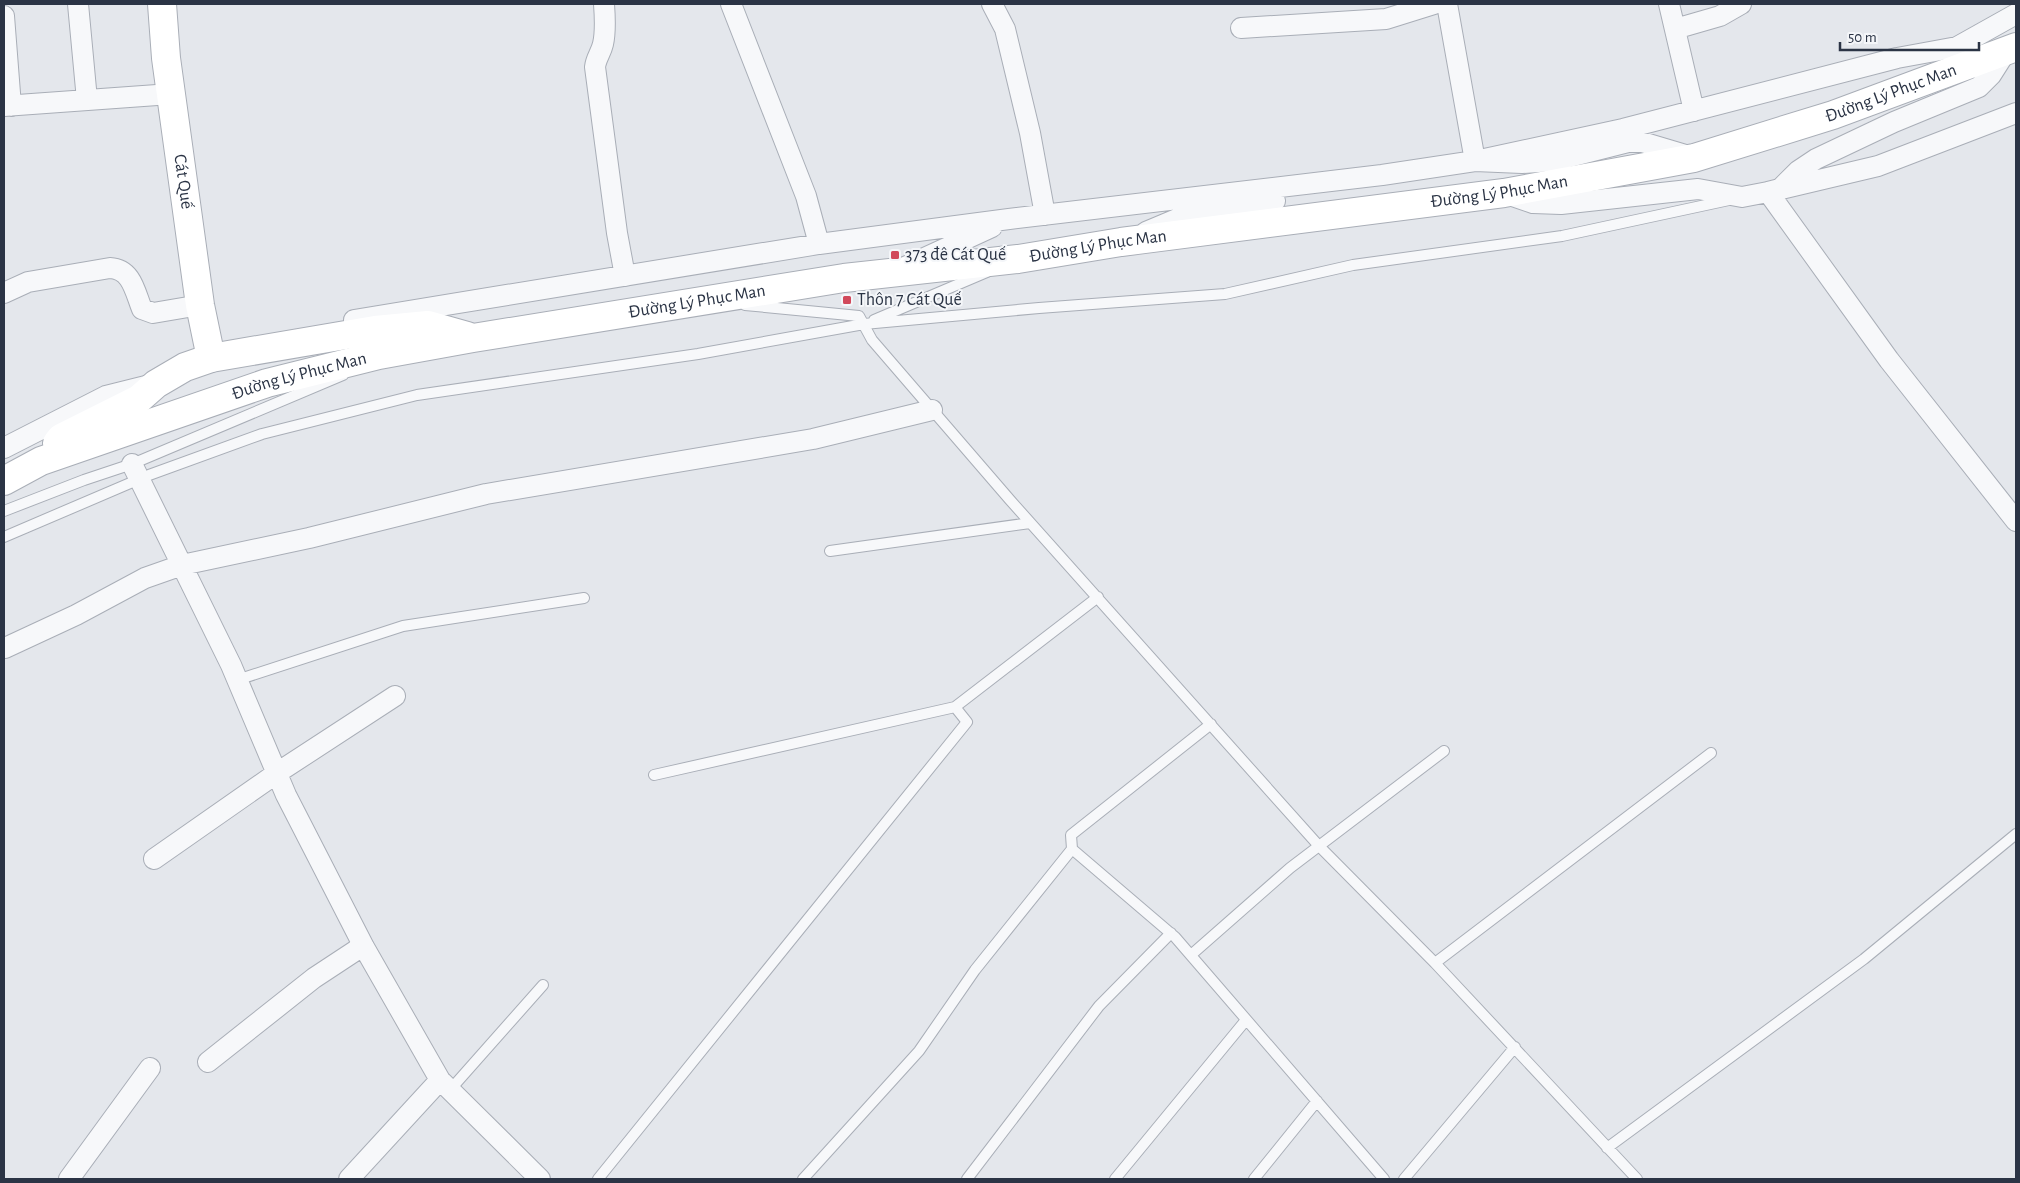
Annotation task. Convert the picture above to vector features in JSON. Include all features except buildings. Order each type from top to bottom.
[{"type":"main road","name":"Cát Quế","points":[[162,4],[171,94],[200,306],[211,358]]},
{"type":"main road","name":"Đường Lý Phục Man","points":[[4,481],[41,461],[267,384],[378,355],[473,338],[894,272],[1018,259],[1121,242],[1504,193],[1694,158],[1833,115],[2011,50]]},
{"type":"main road","points":[[41,461],[61,438],[140,399],[156,384],[184,367],[211,358],[375,330],[428,325],[473,338]]},
{"type":"street","points":[[78,4],[87,100]]},
{"type":"street","points":[[604,4],[605,35],[595,67],[617,233],[625,276]]},
{"type":"street","points":[[731,4],[806,196],[819,244]]},
{"type":"street","points":[[992,4],[1005,29],[1030,134],[1045,215]]},
{"type":"street","points":[[1241,28],[1386,18],[1434,4]]},
{"type":"street","points":[[1447,4],[1475,161]]},
{"type":"street","points":[[1669,4],[1694,111]]},
{"type":"street","points":[[1675,29],[1720,16],[1741,4]]},
{"type":"street","points":[[211,358],[238,345],[272,334],[819,244],[1009,219],[1382,175],[1475,161],[1623,129],[1898,58],[1957,47],[2016,14]]},
{"type":"street","points":[[4,16],[8,106],[171,94]]},
{"type":"street","points":[[1774,190],[1816,159],[1894,122],[1979,87],[1991,76],[2011,50]]},
{"type":"street","points":[[1504,193],[1533,203],[1561,204],[1698,188],[1742,197],[1878,166],[2016,113]]},
{"type":"street","points":[[1475,161],[1522,163],[1553,161],[1628,142],[1642,142],[1694,158]]},
{"type":"street","points":[[1121,242],[1177,219],[1253,204],[1357,189],[1451,164]]},
{"type":"street","points":[[1774,190],[1889,360],[2016,521]]},
{"type":"street","points":[[894,272],[1009,219]]},
{"type":"street","points":[[4,293],[28,282],[118,268],[124,271],[132,283],[142,309],[153,313],[200,306]]},
{"type":"street","points":[[4,448],[106,396],[156,384]]},
{"type":"street","points":[[5,648],[76,615],[145,578],[182,565],[309,538],[486,494],[813,440],[932,410]]},
{"type":"street","points":[[136,472],[237,680],[286,796],[364,947],[446,1085],[540,1179]]},
{"type":"street","points":[[154,859],[277,773],[395,696]]},
{"type":"street","points":[[208,1062],[314,978],[364,947]]},
{"type":"street","points":[[69,1179],[150,1068]]},
{"type":"street","points":[[349,1179],[446,1085]]},
{"type":"lane","points":[[4,511],[84,480],[136,472],[262,434],[417,395],[698,354],[864,324],[1225,294],[1353,265],[1562,236],[1742,197]]},
{"type":"lane","points":[[864,324],[1018,259]]},
{"type":"lane","points":[[705,301],[859,316],[872,340],[932,410],[1319,846],[1435,963],[1637,1179]]},
{"type":"lane","points":[[4,537],[136,472],[330,382],[378,355]]},
{"type":"lane","points":[[830,550],[1030,522]]},
{"type":"lane","points":[[237,680],[403,626],[584,598]]},
{"type":"lane","points":[[654,775],[955,707],[1098,598]]},
{"type":"lane","points":[[598,1179],[967,722],[955,707]]},
{"type":"lane","points":[[803,1179],[919,1051],[975,970],[1072,849],[1071,836],[1211,724]]},
{"type":"lane","points":[[1190,955],[1290,868],[1444,751]]},
{"type":"lane","points":[[1435,963],[1711,753]]},
{"type":"lane","points":[[1607,1148],[1864,959],[2016,834]]},
{"type":"lane","points":[[1072,849],[1171,933],[1384,1179]]},
{"type":"lane","points":[[967,1179],[1099,1006],[1171,933]]},
{"type":"lane","points":[[446,1085],[543,985]]},
{"type":"lane","points":[[1115,1179],[1246,1020]]},
{"type":"lane","points":[[1404,1179],[1515,1047]]},
{"type":"lane","points":[[1254,1179],[1317,1102]]},
{"type":"place","name":"373 đê Cát Quế","points":[[895,255]]},
{"type":"place","name":"Thôn 7 Cát Quế","points":[[847,300]]}]
